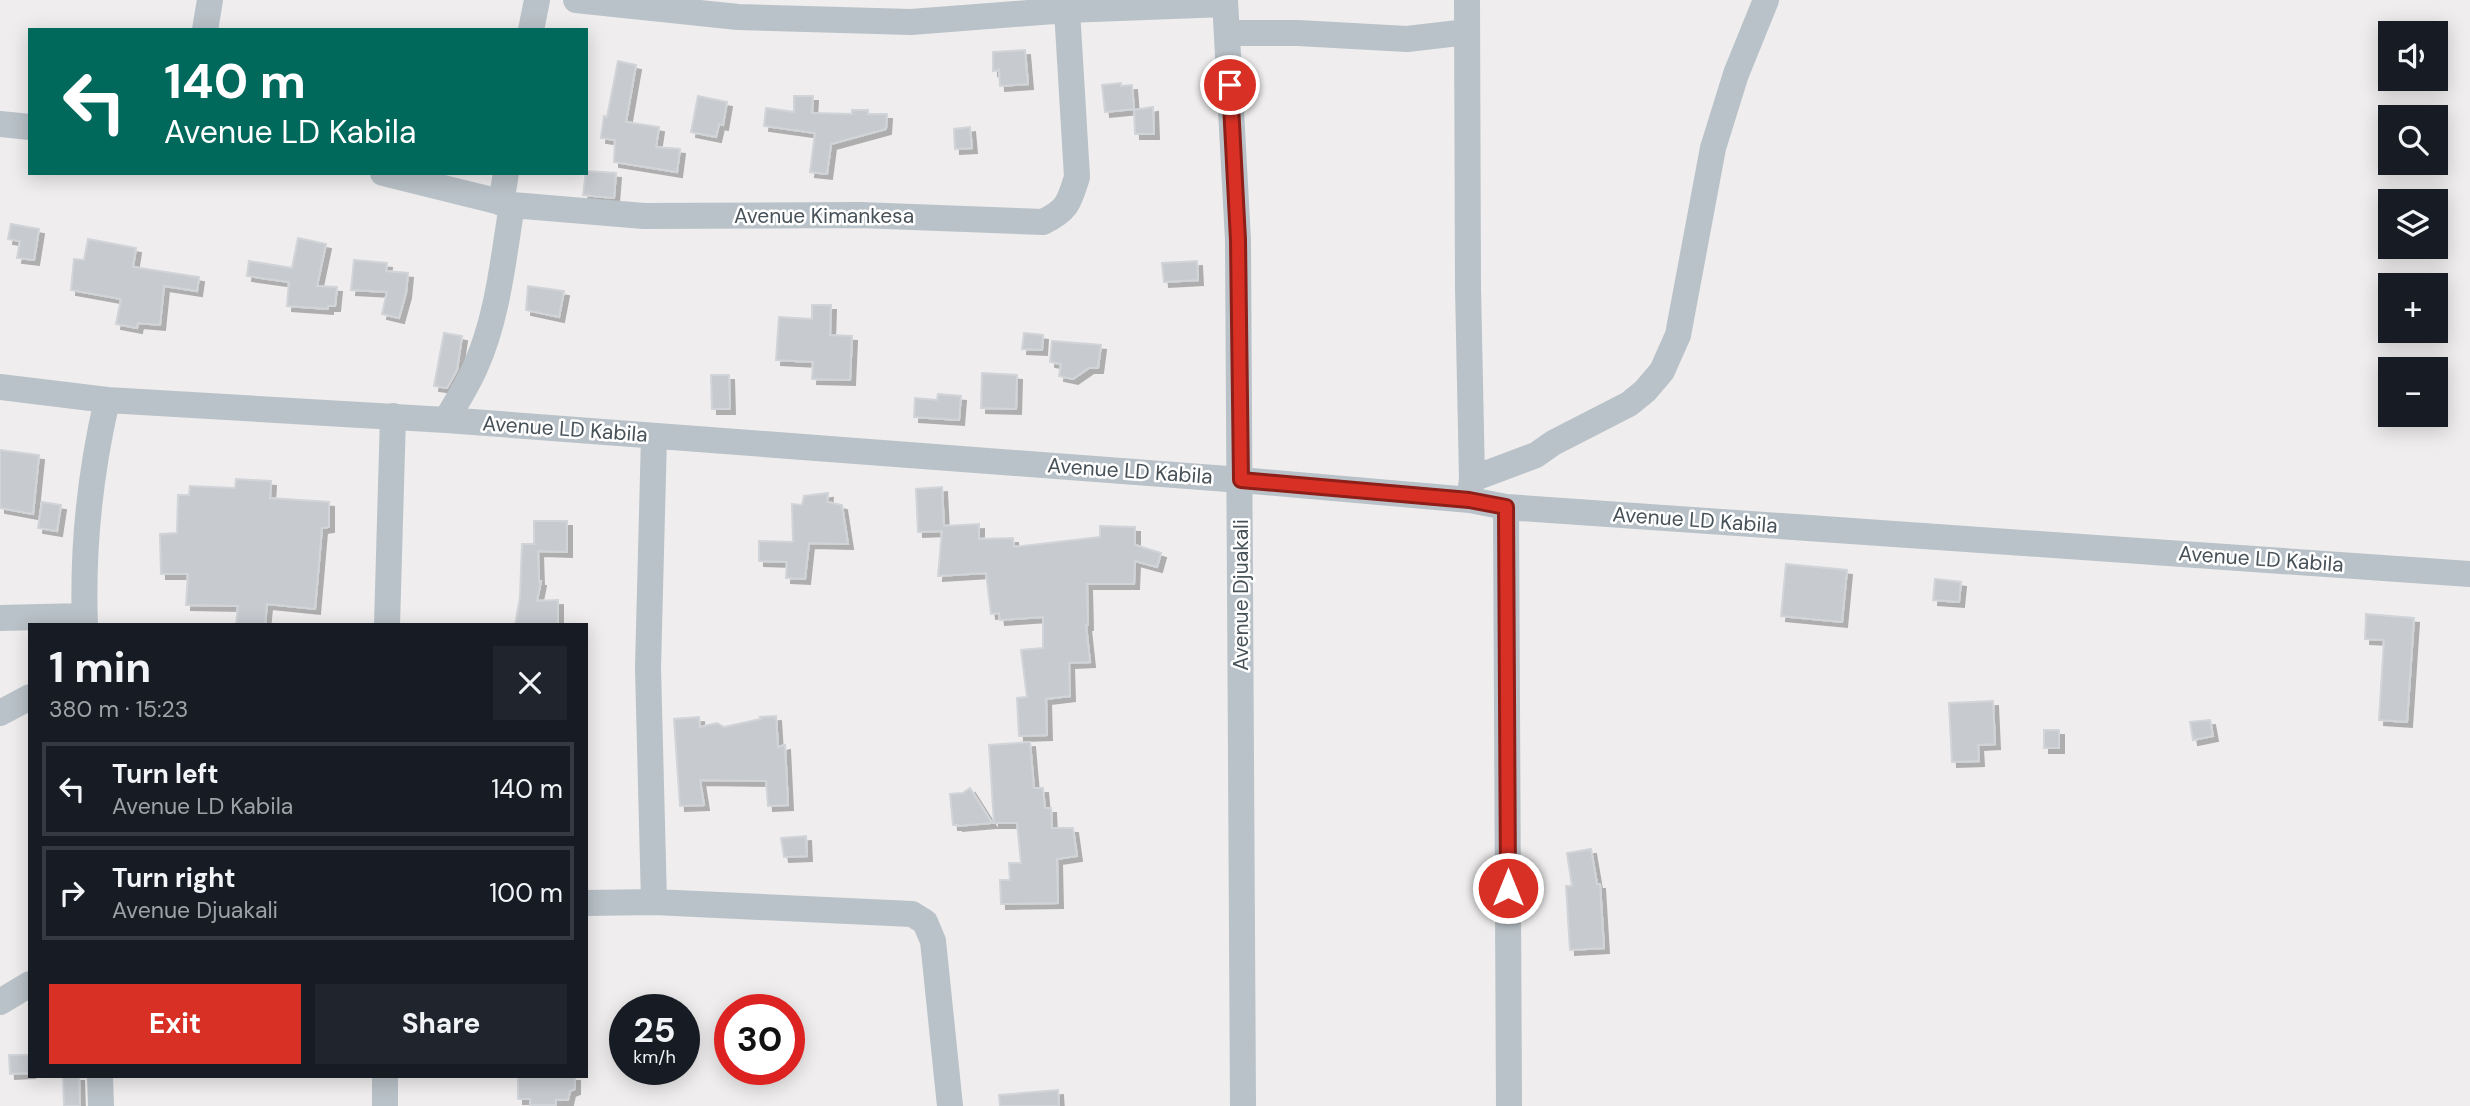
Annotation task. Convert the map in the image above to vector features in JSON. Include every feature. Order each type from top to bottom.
[{"type":"street","points":[[205,28],[210,0]]},
{"type":"street","points":[[531,28],[537,0]]},
{"type":"street","points":[[576,0],[738,17],[911,22],[1225,2]]},
{"type":"street","points":[[1467,0],[1471,490],[1629,404],[1645,391],[1662,371],[1678,335],[1713,148],[1736,74],[1766,0]]},
{"type":"street","name":"Avenue Djuakali","points":[[1225,2],[1238,240],[1243,1106]]},
{"type":"street","name":"Avenue Kimankesa","points":[[391,175],[506,204],[644,216],[884,216],[1043,222],[1059,215],[1069,203],[1076,177],[1067,10]]},
{"type":"street","points":[[1227,33],[1298,33],[1407,39],[1467,32]]},
{"type":"street","points":[[0,124],[28,127]]},
{"type":"street","points":[[446,419],[475,368],[494,311],[502,270],[506,175]]},
{"type":"street","name":"Avenue LD Kabila","points":[[0,387],[107,400],[446,419],[1241,480],[1471,490],[1506,507],[2470,574]]},
{"type":"street","points":[[0,618],[85,620],[89,509],[98,439],[107,400]]},
{"type":"street","points":[[387,623],[393,416]]},
{"type":"street","points":[[653,436],[648,668],[654,902]]},
{"type":"street","points":[[1506,507],[1509,1106]]},
{"type":"street","points":[[0,713],[28,697]]},
{"type":"street","points":[[588,903],[654,902],[894,911],[912,914],[925,922],[933,940],[950,1106]]},
{"type":"street","points":[[0,1002],[28,985]]},
{"type":"street","points":[[100,1078],[101,1106]]},
{"type":"street","points":[[384,1078],[385,1106]]},
{"type":"building","points":[[1025,50],[1028,84],[1000,86],[999,70],[993,71],[993,52]]},
{"type":"building","points":[[618,61],[636,65],[626,122],[659,127],[656,147],[680,149],[677,172],[614,162],[615,140],[601,138]]},
{"type":"building","points":[[1121,83],[1121,86],[1132,85],[1134,109],[1105,112],[1102,85]]},
{"type":"building","points":[[698,96],[727,102],[723,125],[719,124],[716,137],[691,132]]},
{"type":"building","points":[[794,96],[813,96],[812,113],[852,114],[852,110],[868,110],[868,114],[887,114],[886,129],[831,144],[827,174],[810,172],[815,133],[764,126],[766,108],[794,112]]},
{"type":"building","points":[[1153,107],[1154,134],[1135,134],[1134,110]]},
{"type":"building","points":[[970,127],[972,148],[955,149],[954,129]]},
{"type":"building","points":[[588,171],[616,173],[614,198],[583,195]]},
{"type":"building","points":[[11,224],[39,229],[34,260],[17,258],[20,241],[8,239]]},
{"type":"building","points":[[298,238],[326,244],[317,286],[337,287],[335,306],[328,306],[328,309],[287,306],[289,282],[247,276],[249,261],[292,268]]},
{"type":"building","points":[[88,239],[136,248],[133,267],[199,277],[197,291],[164,286],[160,325],[138,323],[137,328],[116,324],[121,299],[71,290],[74,259],[84,260]]},
{"type":"building","points":[[354,260],[387,263],[386,271],[408,273],[399,318],[382,314],[387,292],[351,290]]},
{"type":"building","points":[[1197,261],[1198,280],[1164,282],[1162,263]]},
{"type":"building","points":[[528,286],[564,291],[559,317],[526,310]]},
{"type":"building","points":[[812,305],[831,305],[830,335],[852,336],[850,380],[812,379],[813,362],[776,360],[779,317],[812,319]]},
{"type":"building","points":[[444,333],[462,336],[457,370],[447,388],[434,386]]},
{"type":"building","points":[[1024,333],[1043,335],[1042,350],[1022,349]]},
{"type":"building","points":[[1052,341],[1101,345],[1098,368],[1089,368],[1073,379],[1059,376],[1061,364],[1050,362]]},
{"type":"building","points":[[982,373],[1017,375],[1016,409],[981,408]]},
{"type":"building","points":[[711,375],[729,375],[730,409],[712,409]]},
{"type":"building","points":[[938,394],[961,396],[959,420],[914,417],[915,398],[937,400]]},
{"type":"building","points":[[0,450],[39,455],[33,514],[0,508]]},
{"type":"building","points":[[236,479],[271,481],[270,498],[329,502],[329,527],[322,528],[315,609],[267,604],[265,623],[236,623],[238,606],[186,605],[188,574],[161,574],[160,534],[177,533],[178,495],[189,495],[190,486],[235,488]]},
{"type":"building","points":[[942,487],[944,526],[979,524],[979,539],[1013,538],[1014,547],[1100,537],[1100,526],[1135,527],[1135,545],[1161,553],[1157,567],[1135,561],[1134,584],[1087,584],[1086,625],[1090,662],[1069,663],[1070,696],[1046,699],[1047,735],[1019,736],[1017,698],[1027,697],[1021,650],[1043,648],[1043,617],[1000,620],[999,613],[991,614],[986,573],[938,576],[942,531],[918,532],[916,489]]},
{"type":"building","points":[[828,493],[827,502],[842,505],[848,544],[809,543],[805,579],[786,578],[787,562],[759,561],[759,541],[793,542],[792,504],[802,505],[804,496]]},
{"type":"building","points":[[42,502],[61,505],[57,531],[38,528]]},
{"type":"building","points":[[534,521],[567,521],[567,552],[538,551],[541,581],[537,601],[558,600],[558,623],[515,623],[520,597],[522,544],[534,544]]},
{"type":"building","points":[[1786,564],[1847,570],[1842,622],[1781,616]]},
{"type":"building","points":[[1935,579],[1961,582],[1959,602],[1933,600]]},
{"type":"building","points":[[2366,614],[2414,618],[2407,722],[2379,720],[2384,640],[2365,639]]},
{"type":"building","points":[[1993,701],[1995,744],[1978,745],[1979,761],[1952,762],[1949,703]]},
{"type":"building","points":[[776,716],[778,747],[785,745],[788,805],[768,806],[766,781],[700,780],[704,805],[680,806],[674,719],[699,717],[700,727],[717,723],[724,727],[761,719],[760,717]]},
{"type":"building","points":[[2210,720],[2213,736],[2193,740],[2190,722]]},
{"type":"building","points":[[2044,730],[2059,730],[2059,748],[2044,748]]},
{"type":"building","points":[[1030,742],[1034,788],[1043,788],[1045,808],[1051,808],[1052,828],[1073,828],[1077,856],[1057,859],[1058,903],[1001,904],[1000,880],[1010,880],[1009,863],[1021,863],[1017,823],[994,823],[989,745]]},
{"type":"building","points":[[970,788],[992,823],[953,825],[950,794],[963,793]]},
{"type":"building","points":[[806,836],[807,856],[784,857],[781,838]]},
{"type":"building","points":[[1591,849],[1597,884],[1600,884],[1604,948],[1570,950],[1566,886],[1572,886],[1567,853]]},
{"type":"building","points":[[9,1055],[28,1055],[28,1073],[10,1074]]},
{"type":"building","points":[[63,1078],[79,1078],[80,1106],[64,1106]]},
{"type":"building","points":[[518,1078],[575,1078],[575,1089],[570,1091],[568,1100],[556,1100],[556,1105],[530,1105],[530,1099],[518,1099]]},
{"type":"building","points":[[1058,1090],[1059,1106],[1000,1106],[999,1095]]},
{"type":"route","points":[[1230,85],[1238,240],[1241,480],[1469,500],[1506,507],[1508,888]]}]
